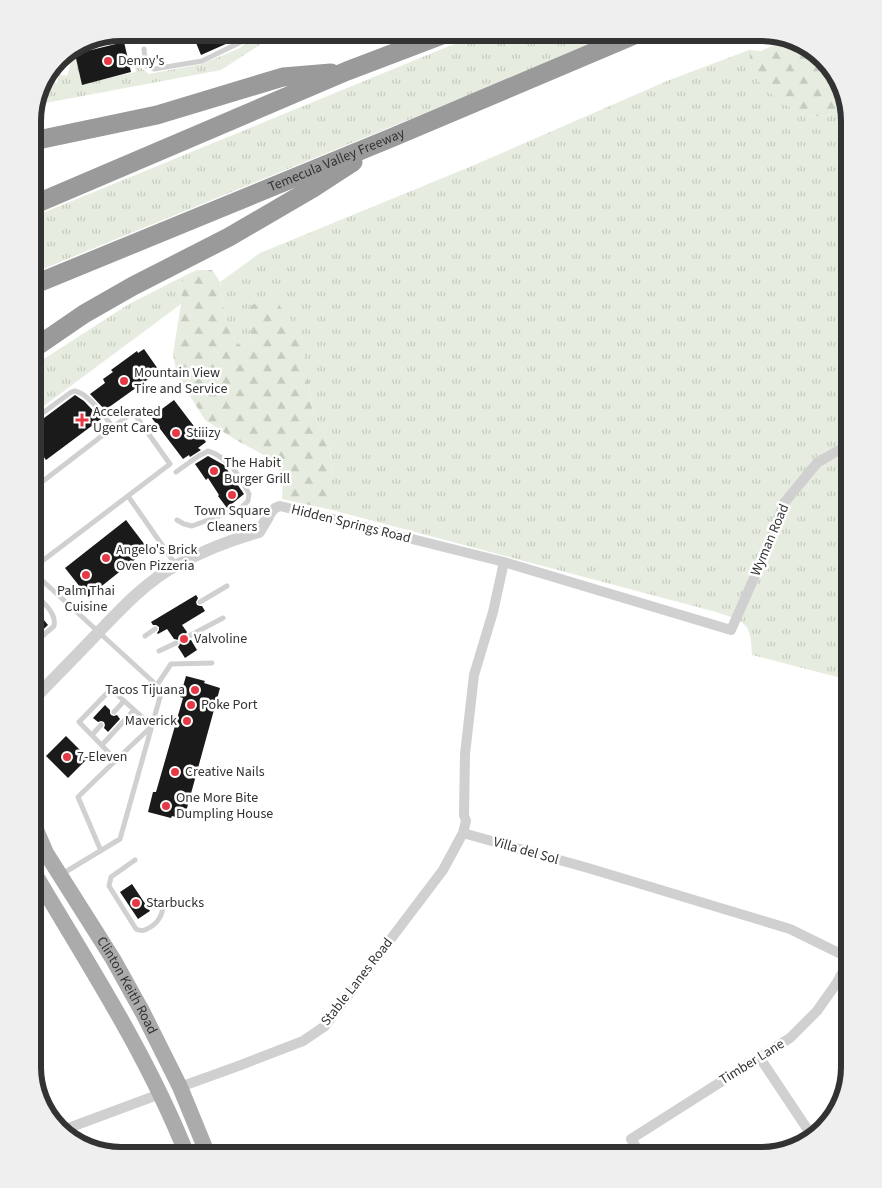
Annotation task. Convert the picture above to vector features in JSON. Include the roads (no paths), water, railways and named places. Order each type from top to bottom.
[{"type":"highway","points":[[41,202],[347,71],[426,41]]},
{"type":"highway","name":"Temecula Valley Freeway","points":[[41,282],[620,41]]},
{"type":"highway","points":[[41,138],[157,115],[283,77],[347,71]]},
{"type":"highway","points":[[41,344],[84,314],[133,286],[229,238],[313,188],[390,138]]},
{"type":"main road","name":"Clinton Keith Road","points":[[41,842],[59,875],[113,958],[180,1087],[205,1147]]},
{"type":"main road","name":"Clinton Keith Road","points":[[41,886],[133,1041],[184,1147]]},
{"type":"main road","points":[[94,973],[109,980],[132,1015],[169,1084],[180,1087]]},
{"type":"main road","points":[[160,1094],[164,1093],[171,1098],[178,1107],[195,1147]]},
{"type":"street","name":"Wyman Road","points":[[731,630],[766,551],[784,503],[817,462],[841,449]]},
{"type":"street","name":"Hidden Springs Road","points":[[41,692],[99,631],[157,578],[176,565],[209,549],[258,532],[275,508],[280,506],[504,562],[731,630]]},
{"type":"street","points":[[463,833],[466,821],[464,815],[465,754],[474,675],[494,612],[504,562]]},
{"type":"street","name":"Villa del Sol","points":[[463,833],[588,868],[790,929],[841,954]]},
{"type":"street","name":"Stable Lanes Road","points":[[180,1087],[303,1041],[325,1026],[443,870],[463,833]]},
{"type":"street","name":"Timber Lane","points":[[636,1147],[631,1139],[790,1038],[817,1011],[841,975]]},
{"type":"street","points":[[760,1058],[808,1131]]},
{"type":"street","points":[[69,1128],[160,1094]]},
{"type":"lane","points":[[144,49],[146,66],[154,69],[202,61],[243,41]]},
{"type":"lane","points":[[41,414],[74,391],[82,394],[93,403],[113,427]]},
{"type":"lane","points":[[41,483],[132,412],[170,464],[41,564]]},
{"type":"lane","points":[[176,472],[208,451],[217,454],[228,462],[250,494],[248,501],[241,508],[192,526],[177,520]]},
{"type":"lane","points":[[128,496],[176,565]]},
{"type":"lane","points":[[41,577],[162,690],[120,838],[59,875]]},
{"type":"lane","points":[[200,602],[227,586]]},
{"type":"lane","points":[[41,601],[55,618],[55,622],[54,626],[41,637]]},
{"type":"lane","points":[[189,636],[224,618]]},
{"type":"lane","points":[[145,636],[155,629]]},
{"type":"lane","points":[[159,651],[176,643]]},
{"type":"lane","points":[[157,685],[171,664],[212,663]]},
{"type":"lane","points":[[116,760],[79,722],[111,689],[152,726]]},
{"type":"lane","points":[[114,712],[124,701]]},
{"type":"lane","points":[[102,745],[134,710]]},
{"type":"lane","points":[[92,735],[101,726]]},
{"type":"lane","points":[[101,851],[78,797],[152,726]]},
{"type":"lane","points":[[135,860],[112,877],[109,886],[136,929],[145,931],[158,922],[164,900]]},
{"type":"place","name":"Denny's","points":[[108,61]]},
{"type":"place","name":"Mountain View Tire and Service","points":[[124,381]]},
{"type":"place","name":"Accelerated Ugent Care","points":[[82,420]]},
{"type":"place","name":"Stiiizy","points":[[176,433]]},
{"type":"place","name":"The Habit Burger Grill","points":[[214,471]]},
{"type":"place","name":"Town Square Cleaners","points":[[232,495]]},
{"type":"place","name":"Angelo's Brick Oven Pizzeria","points":[[106,558]]},
{"type":"place","name":"Palm Thai Cuisine","points":[[86,575]]},
{"type":"place","name":"Valvoline","points":[[184,639]]},
{"type":"place","name":"Tacos Tijuana","points":[[195,690]]},
{"type":"place","name":"Poke Port","points":[[191,705]]},
{"type":"place","name":"Maverick","points":[[187,721]]},
{"type":"place","name":"7-Eleven","points":[[67,757]]},
{"type":"place","name":"Creative Nails","points":[[175,772]]},
{"type":"place","name":"One More Bite Dumpling House","points":[[166,806]]},
{"type":"place","name":"Starbucks","points":[[136,903]]}]
